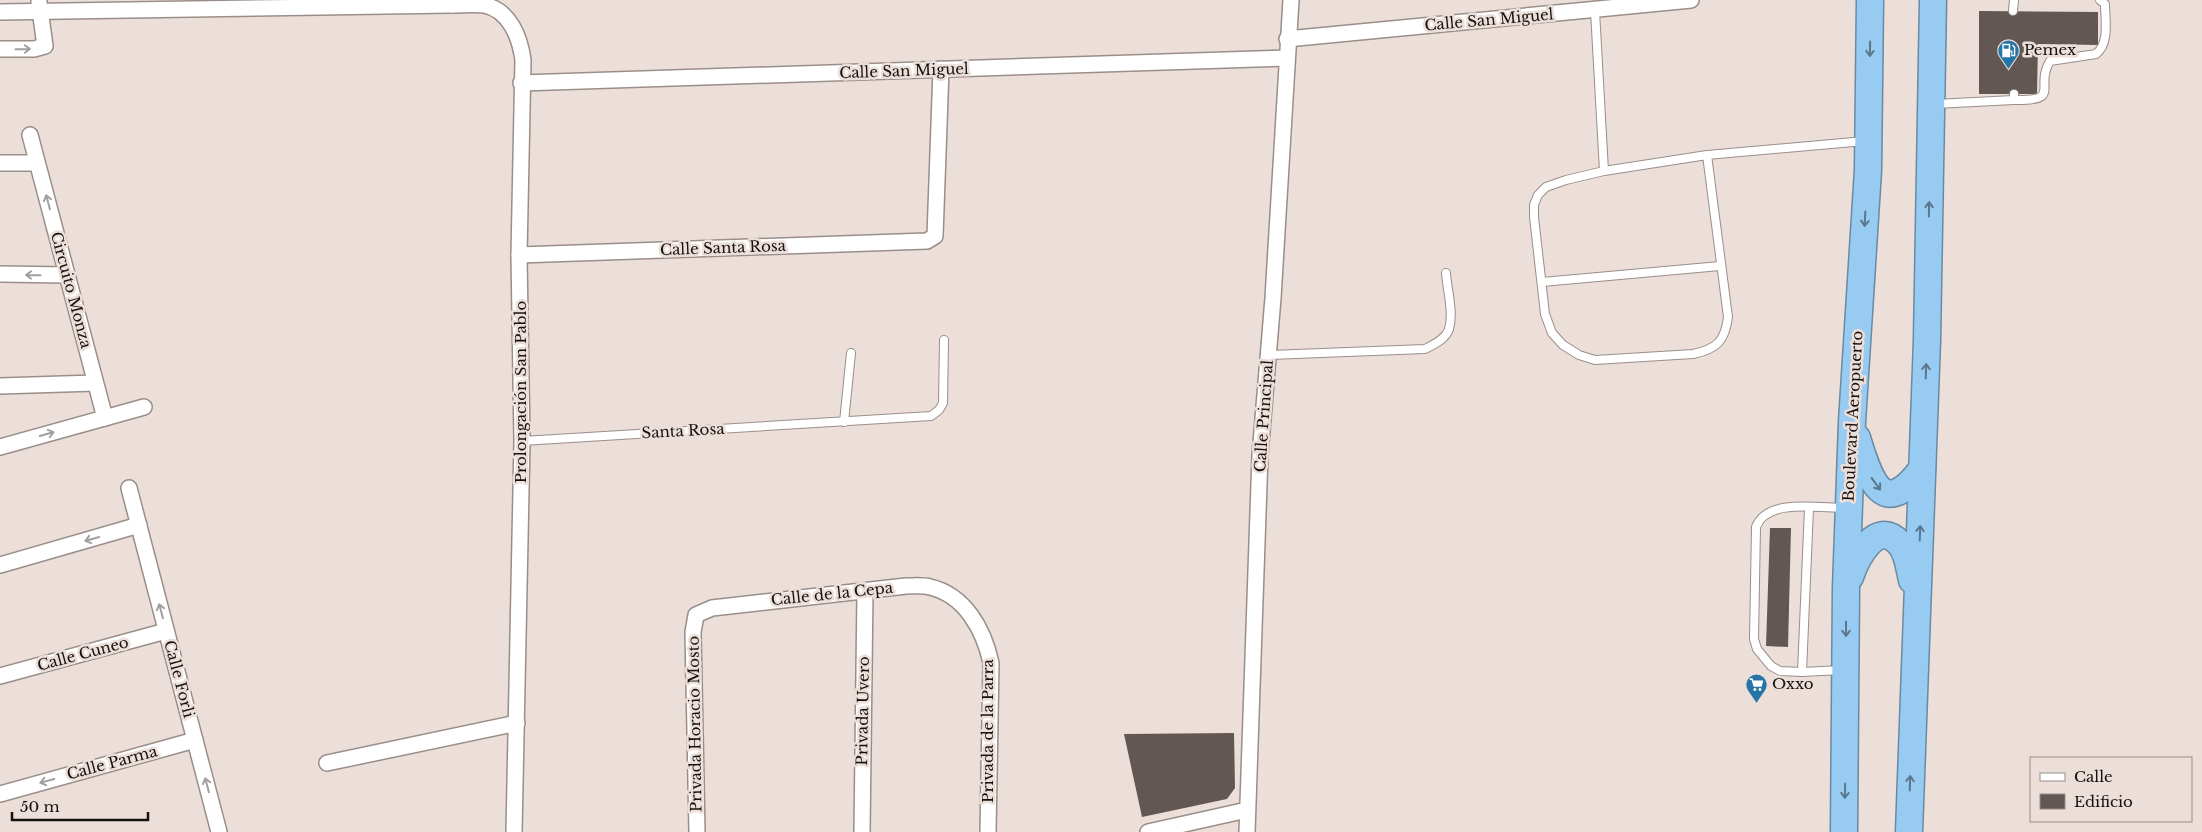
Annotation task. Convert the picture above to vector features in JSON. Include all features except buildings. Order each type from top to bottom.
[{"type":"highway","name":"Boulevard Aeropuerto","points":[[1844,832],[1848,508],[1868,141],[1870,0]]},
{"type":"highway","points":[[1909,832],[1927,340],[1933,0]]},
{"type":"highway","points":[[1852,422],[1870,477],[1877,488],[1884,493],[1891,495],[1900,492],[1906,488],[1922,469]]},
{"type":"highway","points":[[1846,588],[1854,566],[1867,544],[1874,538],[1884,536],[1892,538],[1900,544],[1906,554],[1918,615]]},
{"type":"street","name":"Calle Principal","points":[[1247,832],[1255,654],[1258,509],[1291,0]]},
{"type":"street","name":"Calle San Miguel","points":[[1288,39],[1594,11],[1691,0]]},
{"type":"street","name":"Prolongación San Pablo","points":[[0,12],[40,5],[452,2],[486,6],[500,13],[513,26],[521,42],[523,60],[521,83],[520,254],[522,440],[514,832]]},
{"type":"street","points":[[0,49],[34,49],[45,46],[40,5]]},
{"type":"street","name":"Calle San Miguel","points":[[521,83],[1287,58]]},
{"type":"street","name":"Calle Santa Rosa","points":[[520,254],[926,241],[935,236],[941,70]]},
{"type":"street","name":"Circuito Monza","points":[[30,135],[105,418]]},
{"type":"street","points":[[0,163],[37,163]]},
{"type":"street","points":[[0,274],[67,275]]},
{"type":"street","points":[[0,386],[95,382]]},
{"type":"street","points":[[0,447],[144,407]]},
{"type":"street","name":"Calle Forli","points":[[129,488],[219,832]]},
{"type":"street","points":[[0,564],[138,525]]},
{"type":"street","name":"Calle de la Cepa","points":[[696,615],[712,608],[906,586],[929,586],[946,593],[964,606]]},
{"type":"street","name":"Privada Uvero","points":[[862,832],[865,591]]},
{"type":"street","name":"Privada de la Parra","points":[[964,606],[980,629],[991,663],[988,832]]},
{"type":"street","name":"Privada Horacio Mosto","points":[[696,615],[693,632],[696,832]]},
{"type":"street","name":"Calle Cuneo","points":[[0,676],[166,632]]},
{"type":"street","points":[[327,763],[517,723]]},
{"type":"street","name":"Calle Parma","points":[[0,794],[195,740]]},
{"type":"street","points":[[1148,832],[1248,810]]},
{"type":"lane","points":[[2013,11],[2014,0]]},
{"type":"lane","points":[[1930,104],[2014,97],[2034,100],[2041,98],[2045,92],[2047,66],[2050,61],[2096,54],[2102,50],[2105,42],[2104,4],[2100,0]]},
{"type":"lane","points":[[1594,11],[1604,171]]},
{"type":"lane","points":[[1707,155],[1728,317],[1726,331],[1719,343],[1706,351],[1694,354],[1595,360],[1579,355],[1563,345],[1552,333],[1545,314],[1534,217],[1534,205],[1538,195],[1546,188],[1556,182],[1604,171],[1707,155],[1868,141]]},
{"type":"lane","points":[[1542,282],[1720,266]]},
{"type":"lane","points":[[1269,355],[1425,349],[1437,343],[1449,331],[1450,319],[1446,273]]},
{"type":"lane","name":"Santa Rosa","points":[[522,440],[930,416],[939,410],[943,403],[944,340]]},
{"type":"lane","points":[[844,422],[851,353]]},
{"type":"lane","points":[[1802,672],[1809,508]]},
{"type":"lane","points":[[1846,669],[1802,672],[1780,671],[1771,666],[1760,653],[1754,640],[1756,527],[1759,520],[1766,512],[1775,509],[1848,508]]},
{"type":"place","name":"Pemex","points":[[2008,69]]},
{"type":"place","name":"Oxxo","points":[[1756,703]]}]
